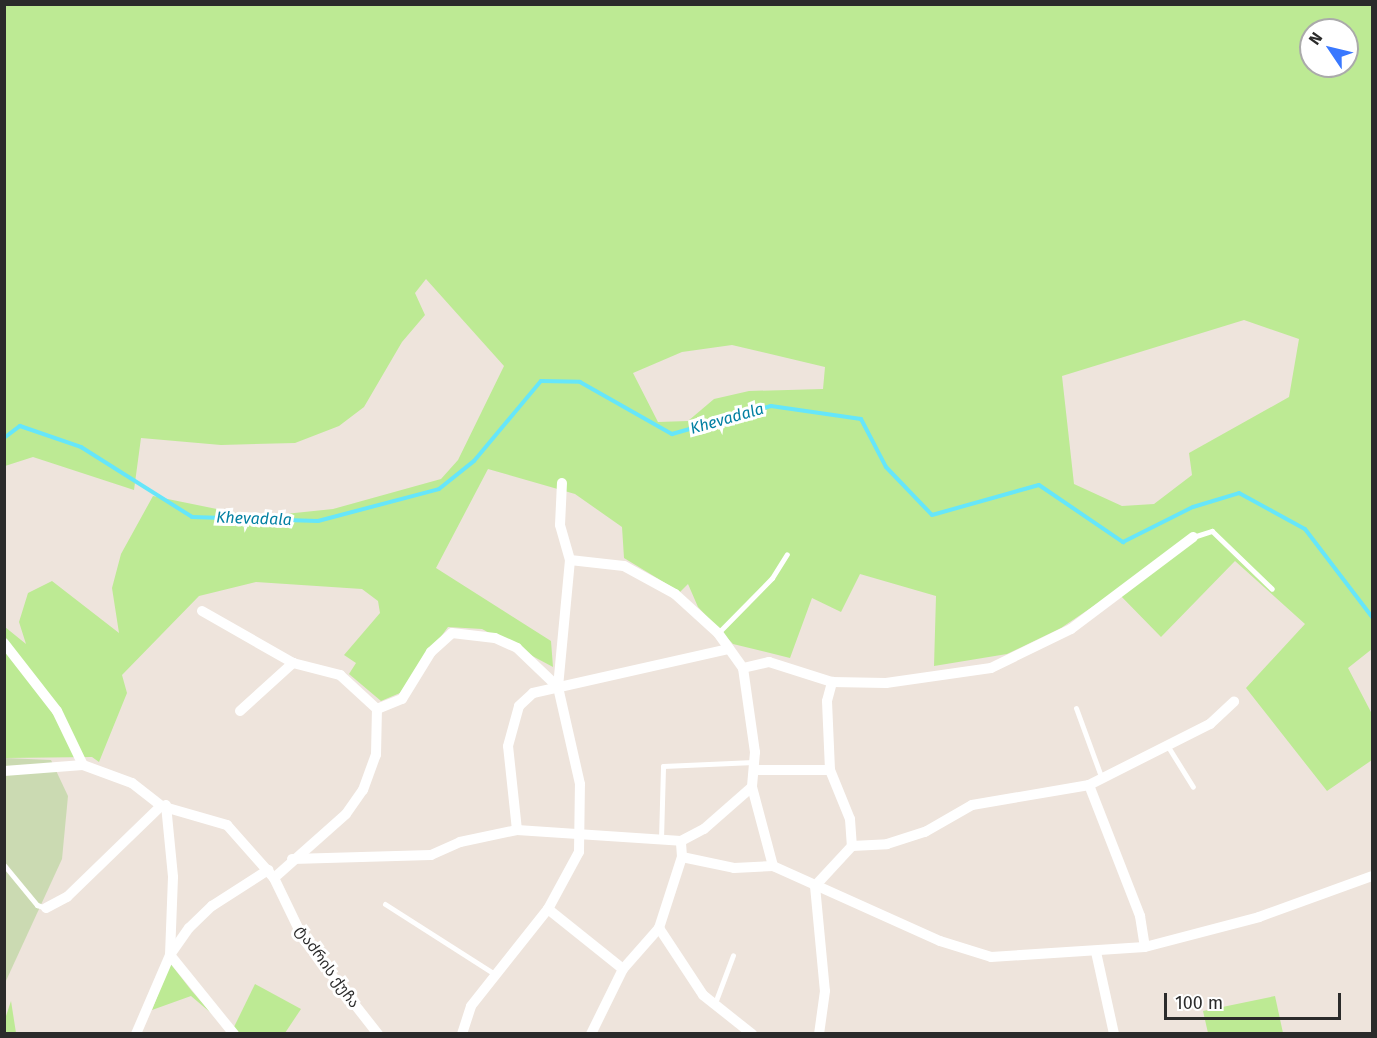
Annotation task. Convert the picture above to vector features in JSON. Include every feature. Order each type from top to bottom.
[{"type":"street","points":[[462,1034],[471,1006],[493,973],[548,909],[574,867],[579,830],[580,784],[558,687],[570,560],[560,525],[562,483]]},
{"type":"street","points":[[743,668],[769,662],[832,682],[886,683],[991,668],[1071,629],[1193,537]]},
{"type":"street","points":[[570,560],[624,566],[675,594],[718,633],[743,668],[756,766],[752,787],[773,867]]},
{"type":"street","points":[[136,1034],[170,955],[212,906],[271,874],[346,814],[363,790],[376,755],[377,709],[339,675],[293,663],[202,611]]},
{"type":"street","points":[[377,709],[402,699],[432,652],[452,633],[495,638],[518,648],[558,687]]},
{"type":"street","points":[[4,643],[57,711],[83,765],[4,771]]},
{"type":"street","points":[[517,830],[508,746],[512,723],[533,693],[729,649]]},
{"type":"street","points":[[240,711],[293,663]]},
{"type":"street","points":[[832,682],[827,701],[830,770],[850,819],[852,846]]},
{"type":"street","points":[[819,1034],[825,991],[815,886],[852,846],[887,844],[925,832],[972,805],[1089,785],[1210,724],[1234,702]]},
{"type":"street","name":"ტაძრის ქუჩა","points":[[83,765],[132,783],[163,805],[227,825],[271,874],[304,940],[378,1034]]},
{"type":"street","points":[[756,766],[830,770]]},
{"type":"street","points":[[1089,785],[1140,916],[1145,947]]},
{"type":"street","points":[[292,859],[431,855],[460,842],[517,830],[579,830],[681,841],[704,829],[752,787]]},
{"type":"street","points":[[46,908],[67,897],[163,805]]},
{"type":"street","points":[[163,805],[173,878],[170,955],[234,1034]]},
{"type":"street","points":[[593,1033],[623,969],[659,927],[682,856],[681,841]]},
{"type":"street","points":[[682,856],[734,868],[773,867],[991,957],[1096,952],[1145,947],[1259,917],[1372,876]]},
{"type":"street","points":[[548,909],[623,969]]},
{"type":"street","points":[[659,927],[680,967],[714,1004],[752,1034]]},
{"type":"street","points":[[1096,952],[1114,1034]]},
{"type":"lane","points":[[1193,537],[1212,531],[1272,589]]},
{"type":"lane","points":[[718,633],[772,578],[787,554]]},
{"type":"lane","points":[[1076,708],[1101,779]]},
{"type":"lane","points":[[1167,745],[1193,787]]},
{"type":"lane","points":[[661,839],[663,766],[756,766]]},
{"type":"lane","points":[[4,865],[37,905],[46,908]]},
{"type":"lane","points":[[385,904],[493,973]]},
{"type":"lane","points":[[714,1004],[733,955]]},
{"type":"green space","points":[[4,5],[1372,5],[1372,649],[1348,668],[1372,714],[1372,760],[1327,791],[1246,688],[1305,624],[1235,561],[1161,637],[1116,591],[1061,628],[1007,654],[934,666],[936,596],[860,574],[841,612],[812,598],[790,658],[733,644],[698,607],[688,584],[680,592],[624,558],[622,527],[575,494],[488,469],[436,568],[551,641],[553,667],[482,629],[448,627],[400,693],[381,701],[349,674],[356,663],[344,655],[380,613],[378,601],[362,589],[256,582],[199,596],[122,675],[127,693],[99,762],[92,757],[5,758],[5,627],[26,644],[19,622],[28,593],[52,581],[119,633],[112,588],[121,554],[153,496],[256,517],[333,509],[441,479],[458,460],[504,366],[426,279],[415,293],[425,315],[402,342],[364,407],[339,426],[295,443],[221,445],[141,438],[134,490],[33,457],[5,466]],"holes":[[[1244,320],[1299,339],[1289,397],[1189,453],[1192,475],[1154,504],[1122,506],[1074,484],[1062,376]],[[732,345],[825,367],[823,389],[749,391],[714,399],[688,421],[658,422],[633,373],[682,352]]]},
{"type":"green space","points":[[5,758],[51,760],[68,796],[62,859],[5,983]]},
{"type":"green space","points":[[170,963],[211,1013],[191,996],[152,1010]]},
{"type":"green space","points":[[255,984],[301,1009],[285,1033],[238,1033],[234,1027]]},
{"type":"green space","points":[[1275,996],[1283,1033],[1208,1033],[1203,1011]]},
{"type":"green space","points":[[11,1001],[16,1033],[5,1033],[5,1019]]},
{"type":"waterway","name":"Khevadala","points":[[4,438],[20,426],[81,447],[192,517],[318,521],[439,489],[474,461],[541,381],[580,382],[672,434],[771,406],[861,419],[886,467],[932,515],[1039,485],[1123,542],[1193,507],[1239,493],[1305,529],[1372,617]]}]
